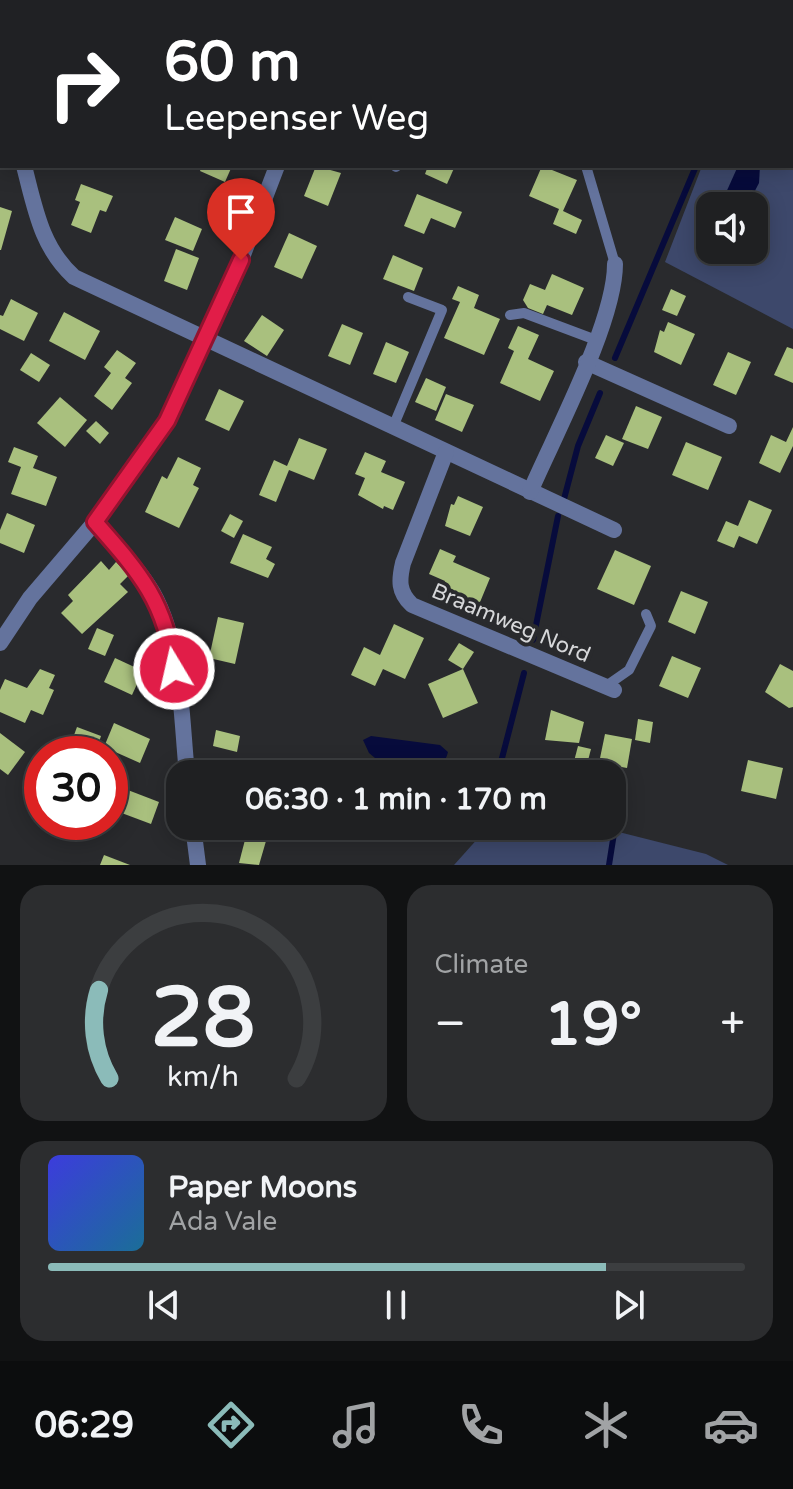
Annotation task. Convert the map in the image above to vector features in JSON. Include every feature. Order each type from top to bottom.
[{"type":"street","points":[[25,168],[40,229],[58,263],[74,277],[111,297],[614,530]]},
{"type":"street","points":[[0,643],[30,598],[95,522],[167,421],[206,341],[276,168]]},
{"type":"street","points":[[530,492],[596,340],[615,287],[615,264]]},
{"type":"street","points":[[586,362],[729,426]]},
{"type":"street","name":"Braamweg Nord","points":[[446,452],[403,563],[399,580],[405,599],[412,605],[610,688]]},
{"type":"street","points":[[95,522],[141,575],[164,614],[171,638],[185,760]]},
{"type":"street","points":[[195,840],[198,865]]},
{"type":"lane","points":[[587,168],[615,264]]},
{"type":"lane","points":[[393,427],[442,310],[408,297]]},
{"type":"lane","points":[[510,315],[524,313],[596,340]]},
{"type":"lane","points":[[610,688],[629,670],[651,626],[646,614]]},
{"type":"shaded area","points":[[701,168],[793,168],[793,329],[665,262]]},
{"type":"shaded area","points":[[737,168],[760,168],[759,183],[754,192],[726,192]]},
{"type":"shaded area","points":[[371,736],[440,745],[448,752],[445,760],[377,760],[369,753],[363,740]]},
{"type":"shaded area","points":[[626,834],[706,854],[728,865],[454,865],[476,840],[626,840]]},
{"type":"building","points":[[201,168],[231,168],[225,182],[200,171]]},
{"type":"building","points":[[315,168],[341,173],[328,206],[304,196]]},
{"type":"building","points":[[427,168],[454,168],[447,184],[425,174]]},
{"type":"building","points":[[541,168],[577,180],[563,211],[582,220],[576,234],[553,224],[559,209],[529,196]]},
{"type":"building","points":[[81,184],[113,196],[106,212],[100,210],[91,233],[71,225],[80,202],[75,200]]},
{"type":"building","points":[[417,194],[462,212],[455,228],[431,218],[424,234],[404,226]]},
{"type":"building","points":[[0,207],[12,211],[1,250],[0,250]]},
{"type":"building","points":[[175,217],[202,229],[193,251],[165,240]]},
{"type":"building","points":[[289,233],[317,246],[302,279],[274,267]]},
{"type":"building","points":[[176,249],[199,258],[187,290],[164,281]]},
{"type":"building","points":[[393,255],[423,268],[414,291],[383,279]]},
{"type":"building","points":[[552,274],[584,288],[572,315],[547,305],[543,314],[528,308],[523,300],[530,284],[545,290]]},
{"type":"building","points":[[458,286],[479,295],[474,308],[500,319],[484,355],[444,338],[460,302],[452,299]]},
{"type":"building","points":[[671,289],[686,296],[677,316],[662,310]]},
{"type":"building","points":[[11,299],[38,313],[24,341],[0,329],[0,315],[3,316]]},
{"type":"building","points":[[64,312],[100,331],[85,360],[49,341]]},
{"type":"building","points":[[262,315],[284,330],[267,356],[244,341]]},
{"type":"building","points":[[668,322],[695,334],[681,365],[654,352],[660,330],[664,332]]},
{"type":"building","points":[[342,324],[363,333],[350,365],[328,356]]},
{"type":"building","points":[[518,326],[539,335],[528,359],[554,371],[540,401],[500,383],[514,351],[508,348]]},
{"type":"building","points":[[386,342],[409,352],[396,383],[373,374]]},
{"type":"building","points":[[787,347],[793,349],[793,383],[774,375]]},
{"type":"building","points":[[117,350],[136,363],[125,378],[132,383],[112,410],[94,396],[111,373],[104,367]]},
{"type":"building","points":[[728,352],[751,362],[736,395],[713,385]]},
{"type":"building","points":[[31,353],[50,365],[39,382],[20,370]]},
{"type":"building","points":[[426,378],[446,387],[436,411],[415,402]]},
{"type":"building","points":[[219,389],[244,401],[229,431],[205,420]]},
{"type":"building","points":[[446,394],[474,405],[462,432],[435,420]]},
{"type":"building","points":[[60,397],[87,420],[65,447],[37,423]]},
{"type":"building","points":[[636,406],[662,417],[648,449],[622,439]]},
{"type":"building","points":[[96,421],[109,433],[100,444],[86,431]]},
{"type":"building","points":[[793,427],[793,446],[780,473],[759,463],[771,435],[786,442]]},
{"type":"building","points":[[606,435],[624,443],[613,466],[595,458]]},
{"type":"building","points":[[299,438],[327,449],[314,480],[289,470],[276,502],[259,495],[274,460],[287,466]]},
{"type":"building","points":[[686,442],[722,457],[708,490],[672,475]]},
{"type":"building","points":[[14,447],[38,456],[33,468],[57,477],[46,506],[11,494],[21,467],[8,462]]},
{"type":"building","points":[[365,452],[386,461],[381,472],[405,482],[393,510],[384,506],[383,509],[358,495],[365,478],[355,474]]},
{"type":"building","points":[[178,457],[201,468],[193,485],[199,488],[179,528],[145,512],[162,476],[167,479]]},
{"type":"building","points":[[458,496],[483,507],[470,536],[445,526],[451,504],[454,505]]},
{"type":"building","points":[[749,500],[772,510],[757,544],[739,536],[734,548],[717,541],[726,521],[738,526]]},
{"type":"building","points":[[7,513],[35,525],[24,553],[0,543],[0,530]]},
{"type":"building","points":[[230,514],[243,521],[234,538],[221,531]]},
{"type":"building","points":[[243,534],[272,547],[266,559],[275,564],[268,578],[230,563]]},
{"type":"building","points":[[440,549],[456,556],[453,562],[490,578],[478,607],[441,591],[445,581],[429,574]]},
{"type":"building","points":[[615,550],[651,566],[634,605],[597,589]]},
{"type":"building","points":[[101,561],[109,570],[116,562],[129,575],[120,584],[128,592],[82,634],[61,613],[73,601],[68,595]]},
{"type":"building","points":[[681,591],[708,602],[695,634],[668,622]]},
{"type":"building","points":[[218,617],[244,623],[235,664],[209,658]]},
{"type":"building","points":[[394,624],[424,638],[405,679],[383,669],[375,686],[351,675],[364,647],[380,655]]},
{"type":"building","points":[[97,628],[114,635],[105,656],[88,649]]},
{"type":"building","points":[[459,643],[474,652],[463,669],[448,660]]},
{"type":"building","points":[[672,656],[701,668],[688,698],[659,686]]},
{"type":"building","points":[[115,658],[143,671],[132,695],[104,682]]},
{"type":"building","points":[[780,664],[793,671],[793,707],[789,708],[765,692]]},
{"type":"building","points":[[40,669],[55,675],[49,688],[54,690],[43,715],[31,710],[25,723],[0,712],[0,690],[5,679],[27,688]]},
{"type":"building","points":[[463,669],[478,703],[443,718],[428,684]]},
{"type":"building","points":[[551,710],[584,722],[579,743],[545,740]]},
{"type":"building","points":[[638,719],[653,722],[650,743],[635,740]]},
{"type":"building","points":[[114,723],[150,739],[140,763],[128,758],[128,736],[109,736]]},
{"type":"building","points":[[77,727],[101,736],[74,736]]},
{"type":"building","points":[[216,730],[240,736],[237,752],[213,746]]},
{"type":"building","points":[[0,733],[24,753],[8,775],[0,769]]},
{"type":"building","points":[[605,734],[632,739],[627,768],[626,760],[600,760]]},
{"type":"building","points":[[578,746],[591,749],[588,760],[574,760]]},
{"type":"building","points":[[748,760],[783,768],[776,799],[741,791]]},
{"type":"building","points":[[128,790],[159,802],[151,824],[128,815]]},
{"type":"building","points":[[245,840],[266,841],[259,865],[239,863]]},
{"type":"building","points":[[104,855],[130,865],[100,865]]},
{"type":"waterway","points":[[615,358],[695,168]]},
{"type":"waterway","points":[[564,499],[578,446],[600,393]]},
{"type":"waterway","points":[[533,640],[558,516]]},
{"type":"waterway","points":[[502,760],[524,673]]},
{"type":"waterway","points":[[609,865],[613,840]]},
{"type":"route","points":[[174,669],[171,638],[153,592],[95,522],[167,421],[241,260]]}]
